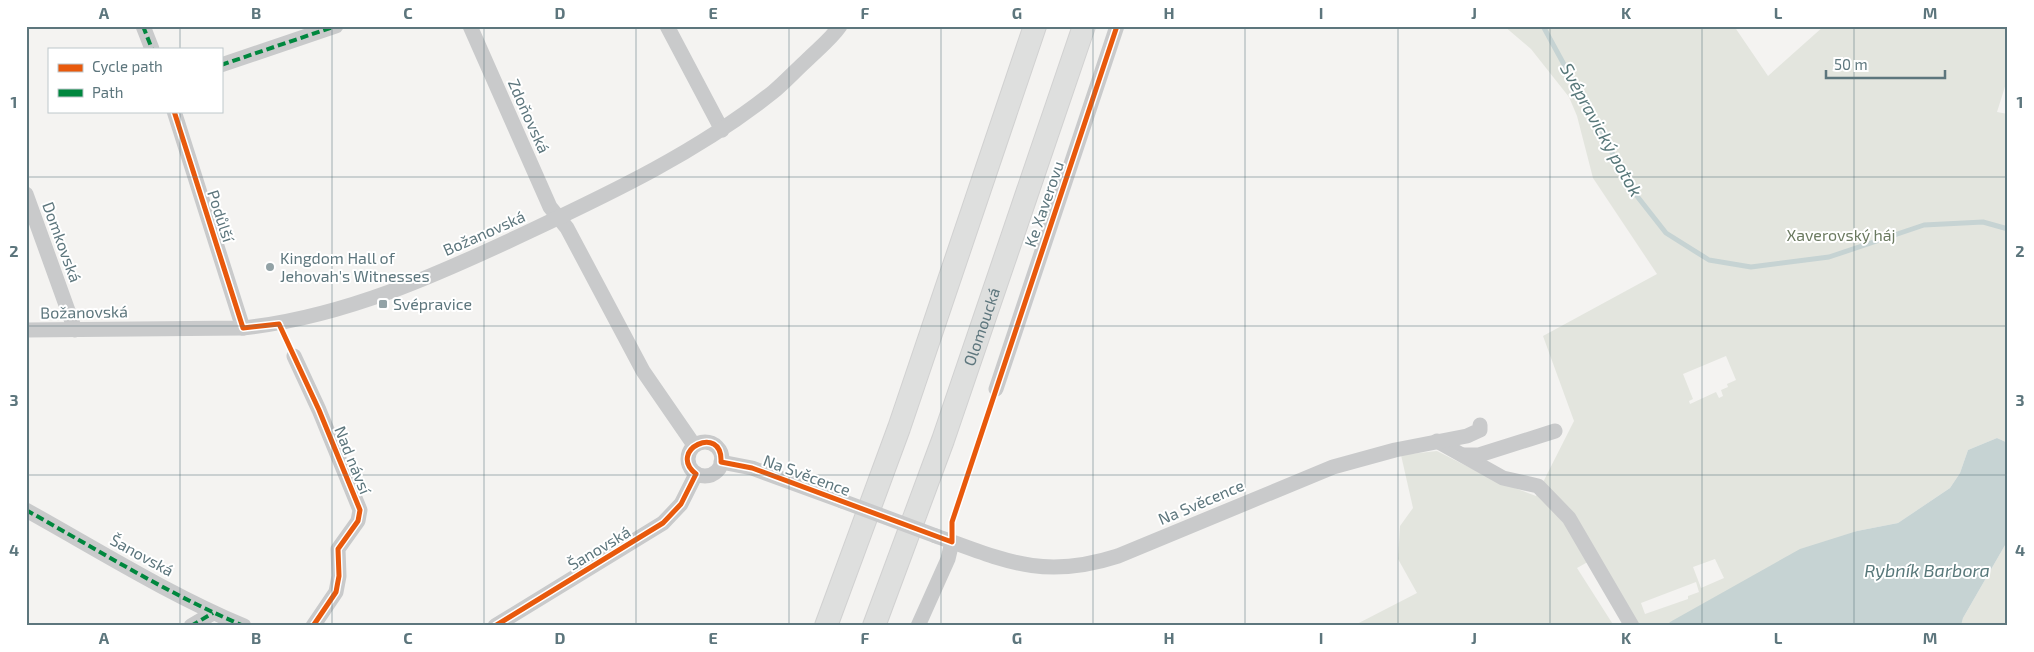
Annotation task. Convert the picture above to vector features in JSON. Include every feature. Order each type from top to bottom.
[{"type":"highway","points":[[826,626],[899,428],[1035,26]]},
{"type":"highway","name":"Olomoucká","points":[[874,626],[943,440],[1084,26]]},
{"type":"street","points":[[143,26],[152,48]]},
{"type":"street","points":[[222,65],[336,26]]},
{"type":"street","name":"Zdoňovská","points":[[470,26],[550,207],[567,228],[643,371],[694,446]]},
{"type":"street","points":[[667,26],[722,130]]},
{"type":"street","name":"Božanovská","points":[[26,330],[243,328],[279,324],[397,290],[462,263],[559,218],[686,152],[722,130],[774,91],[840,26]]},
{"type":"street","name":"Ke Xaverovu","points":[[996,389],[1117,26]]},
{"type":"street","name":"Podůlší","points":[[174,112],[243,328]]},
{"type":"street","name":"Domkovská","points":[[26,194],[75,330]]},
{"type":"street","name":"Nad návsí","points":[[294,356],[319,410],[360,510],[358,521],[338,549],[339,576],[336,592],[313,626]]},
{"type":"street","name":"Na Svěcence","points":[[721,462],[752,468],[1004,560],[1028,566],[1051,568],[1096,562],[1118,556],[1333,467],[1395,450],[1475,433],[1480,430],[1480,425]]},
{"type":"street","points":[[1459,454],[1479,455],[1556,431]]},
{"type":"street","points":[[1437,441],[1502,478],[1538,486],[1569,518],[1632,626]]},
{"type":"street","points":[[706,442],[714,444],[721,454],[721,462],[719,469],[713,474],[703,476],[696,474],[689,465],[688,458],[694,446],[706,442]]},
{"type":"street","name":"Šanovská","points":[[495,626],[663,523],[681,504],[696,474]]},
{"type":"street","name":"Šanovská","points":[[26,510],[213,613],[244,626]]},
{"type":"street","points":[[918,626],[948,559],[952,542]]},
{"type":"street","points":[[191,626],[213,613]]},
{"type":"green space","name":"Xaverovský háj","points":[[1504,26],[1734,26],[1768,76],[1824,26],[2008,26],[2008,77],[1997,112],[2008,114],[2008,443],[1997,438],[1968,450],[1960,473],[1950,488],[1898,523],[1857,531],[1671,622],[1667,626],[1632,626],[1593,559],[1577,568],[1614,626],[1353,626],[1417,593],[1398,559],[1400,526],[1413,508],[1401,455],[1437,451],[1494,480],[1536,496],[1574,421],[1543,336],[1657,274],[1593,178],[1577,116],[1569,97],[1531,49]],"holes":[[[1726,356],[1736,380],[1727,384],[1728,387],[1721,390],[1723,396],[1719,398],[1716,392],[1690,404],[1689,401],[1693,399],[1683,374]],[[1715,559],[1724,578],[1701,588],[1693,567]],[[1696,582],[1699,592],[1688,596],[1688,599],[1645,614],[1641,603]]]},
{"type":"green space","points":[[2008,540],[2008,626],[1961,626],[1963,618]]},
{"type":"water","name":"Rybník Barbora","points":[[1997,438],[2008,443],[2008,540],[1963,618],[1961,626],[1667,626],[1670,622],[1800,549],[1857,531],[1898,523],[1950,488],[1960,473],[1968,450]]},
{"type":"waterway","name":"Svépravický potok","points":[[1543,26],[1633,191],[1666,233],[1709,260],[1751,267],[1829,257],[1924,225],[1983,222],[2008,229]]},
{"type":"marked path","points":[[143,26],[152,48]]},
{"type":"marked path","points":[[222,65],[336,26]]},
{"type":"marked path","points":[[26,510],[161,586],[244,626]]},
{"type":"marked path","points":[[191,626],[213,613]]},
{"type":"cycle path","points":[[495,626],[663,523],[681,504],[696,474],[689,465],[688,457],[691,449],[698,444],[706,442],[714,444],[719,450],[721,462],[752,468],[952,542],[952,522],[1117,26]]},
{"type":"cycle path","points":[[174,112],[243,328],[279,324],[319,410],[360,510],[358,521],[338,549],[339,576],[336,592],[313,626]]},
{"type":"place","name":"Kingdom Hall of Jehovah's Witnesses","points":[[270,267]]},
{"type":"place","name":"Svépravice","points":[[383,304]]}]
